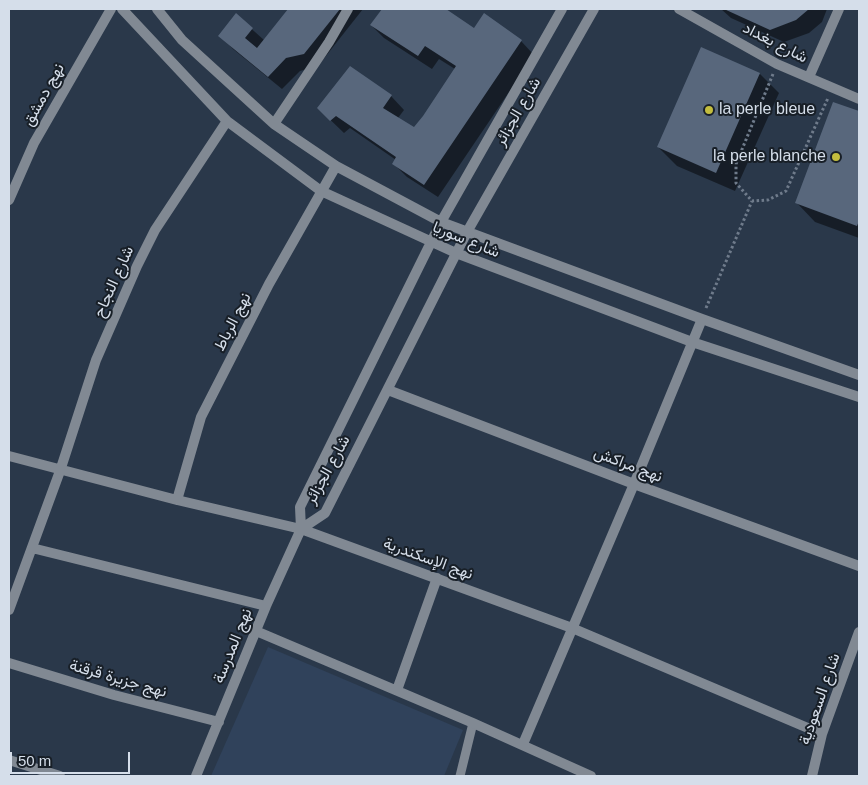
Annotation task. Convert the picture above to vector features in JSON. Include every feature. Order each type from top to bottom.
[{"type":"street","name":"نهج دمشق","points":[[9,200],[34,143],[111,9]]},
{"type":"street","name":"شارع سوريا","points":[[122,9],[227,121],[321,191],[456,253],[692,342],[859,398]]},
{"type":"street","name":"شارع سوريا","points":[[157,9],[182,40],[274,124],[336,166],[441,222],[859,375]]},
{"type":"street","points":[[274,124],[329,42],[348,9]]},
{"type":"street","name":"شارع الجزائر","points":[[301,529],[300,507],[441,222],[562,9]]},
{"type":"street","name":"شارع الجزائر","points":[[301,529],[324,513],[467,232],[594,9]]},
{"type":"street","name":"شارع بغداد","points":[[679,9],[777,64],[859,100]]},
{"type":"street","points":[[809,77],[839,9]]},
{"type":"street","name":"شارع النجاح","points":[[9,610],[60,470],[96,360],[136,266],[155,230],[227,121]]},
{"type":"street","name":"نهج الرباط","points":[[177,500],[201,417],[268,284],[336,166]]},
{"type":"street","points":[[523,744],[702,319]]},
{"type":"street","name":"نهج مراكش","points":[[388,390],[634,484],[859,566]]},
{"type":"street","name":"نهج الإسكندرية","points":[[9,456],[177,500],[301,529],[572,628],[822,734]]},
{"type":"street","name":"نهج المدرسة","points":[[196,776],[266,606],[301,529]]},
{"type":"street","points":[[32,548],[266,606]]},
{"type":"street","points":[[396,690],[437,578]]},
{"type":"street","points":[[256,631],[473,722],[591,776]]},
{"type":"street","name":"شارع السعودية","points":[[812,776],[822,734],[859,632]]},
{"type":"street","name":"نهج جزيرة قرقنة","points":[[9,663],[114,695],[219,722]]},
{"type":"street","points":[[9,760],[59,776]]},
{"type":"lane","points":[[460,776],[473,722]]},
{"type":"path","points":[[752,201],[736,183],[736,164],[777,64]]},
{"type":"path","points":[[752,201],[768,200],[786,191],[833,87]]},
{"type":"path","points":[[702,319],[752,201]]},
{"type":"shaded area","points":[[268,647],[463,730],[444,776],[211,776]]},
{"type":"building","points":[[288,9],[340,9],[304,54],[286,58],[268,77],[218,36],[236,13],[253,28],[245,38],[257,48]]},
{"type":"building","points":[[382,9],[446,9],[474,28],[484,13],[522,40],[424,185],[392,164],[396,157],[336,116],[330,121],[317,108],[350,66],[392,95],[383,108],[414,127],[456,66],[425,46],[418,56],[370,25]]},
{"type":"building","points":[[724,9],[809,9],[796,20],[770,30]]},
{"type":"building","name":"la perle bleue","points":[[701,47],[760,73],[716,173],[657,147]]},
{"type":"building","name":"la perle blanche","points":[[833,102],[859,111],[859,221],[857,226],[795,203]]},
{"type":"place","name":"la perle bleue","points":[[709,110]]},
{"type":"place","name":"la perle blanche","points":[[836,157]]}]
